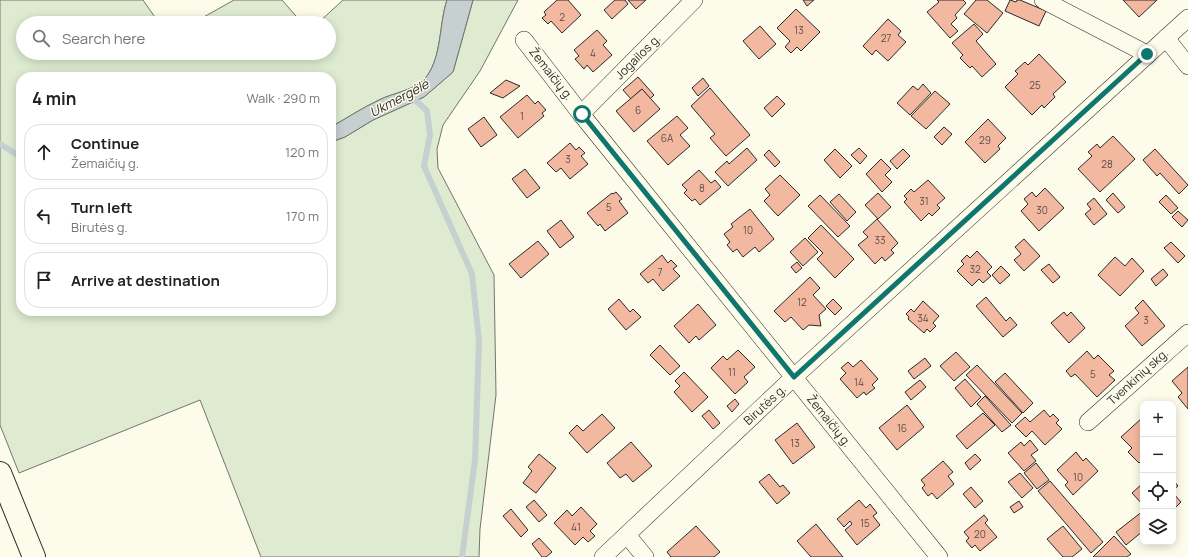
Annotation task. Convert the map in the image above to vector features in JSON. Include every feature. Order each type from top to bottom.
[{"type":"street","name":"Jogailos g.","points":[[582,114],[694,0]]},
{"type":"street","points":[[1042,0],[1147,54]]},
{"type":"street","name":"Birutės g.","points":[[603,557],[794,377],[1188,18]]},
{"type":"street","points":[[1166,38],[1188,66]]},
{"type":"street","name":"Žemaičių g.","points":[[524,40],[939,557]]},
{"type":"street","name":"Tvenkinių skg.","points":[[1088,422],[1188,333]]},
{"type":"street","points":[[0,473],[34,557]]},
{"type":"street","points":[[627,535],[645,557]]},
{"type":"green space","points":[[0,0],[143,0],[154,16],[16,16],[16,60],[336,60],[336,16],[326,16],[343,0],[447,0],[444,9],[438,49],[432,68],[423,81],[418,85],[373,103],[336,124],[336,72],[16,72],[16,316],[336,316],[336,140],[345,137],[373,120],[424,97],[453,72],[473,0],[518,0],[480,71],[443,125],[437,149],[438,168],[494,275],[496,395],[480,529],[479,557],[261,557],[200,400],[19,473],[0,425]]},
{"type":"green space","points":[[234,0],[282,0],[296,16],[205,16]]},
{"type":"water","points":[[447,0],[473,0],[453,72],[424,97],[373,120],[345,137],[336,140],[336,124],[379,100],[418,85],[423,81],[432,68],[438,49],[444,9]]},
{"type":"building","points":[[557,0],[568,0],[581,15],[562,33],[551,21],[548,24],[542,18],[546,15],[544,12]]},
{"type":"building","points":[[615,0],[625,0],[628,4],[612,19],[604,10]]},
{"type":"building","points":[[628,0],[646,0],[636,9]]},
{"type":"building","points":[[803,0],[814,0],[807,6]]},
{"type":"building","points":[[937,0],[963,0],[966,3],[955,15],[957,18],[951,24],[958,31],[950,38],[927,12],[939,2]]},
{"type":"building","points":[[976,0],[987,0],[1003,13],[987,33],[964,14]]},
{"type":"building","points":[[1010,0],[1016,2],[1017,0],[1020,0],[1046,11],[1039,26],[1005,11]]},
{"type":"building","points":[[1123,0],[1157,0],[1139,17]]},
{"type":"building","points":[[796,9],[820,32],[801,51],[797,47],[791,53],[785,47],[790,41],[777,28]]},
{"type":"building","points":[[888,19],[901,31],[898,35],[906,42],[888,61],[876,50],[872,55],[863,46]]},
{"type":"building","points":[[974,24],[983,34],[976,41],[996,64],[982,77],[972,66],[970,68],[960,58],[963,55],[952,43]]},
{"type":"building","points":[[760,26],[776,44],[759,59],[743,41]]},
{"type":"building","points":[[597,30],[607,41],[603,45],[612,55],[593,72],[587,65],[584,69],[575,59],[579,56],[574,50]]},
{"type":"building","points":[[1039,54],[1066,82],[1053,94],[1055,97],[1044,108],[1042,105],[1032,115],[1005,87],[1018,74],[1015,71],[1025,62],[1028,65]]},
{"type":"building","points":[[638,77],[654,95],[650,99],[642,89],[631,99],[623,90]]},
{"type":"building","points":[[703,78],[709,86],[698,96],[692,88]]},
{"type":"building","points":[[506,80],[520,86],[503,98],[490,93]]},
{"type":"building","points":[[923,84],[931,93],[910,115],[897,103],[913,86],[918,90]]},
{"type":"building","points":[[710,88],[750,135],[726,156],[710,138],[715,134],[691,106]]},
{"type":"building","points":[[642,89],[660,109],[634,132],[616,111]]},
{"type":"building","points":[[935,91],[950,104],[926,129],[911,116]]},
{"type":"building","points":[[527,95],[535,104],[538,101],[546,110],[542,113],[544,116],[518,138],[500,117]]},
{"type":"building","points":[[777,96],[785,104],[772,117],[764,108]]},
{"type":"building","points":[[677,116],[688,128],[680,135],[690,146],[668,165],[647,141]]},
{"type":"building","points":[[484,117],[497,135],[481,147],[468,129]]},
{"type":"building","points":[[988,119],[1006,138],[998,146],[1000,149],[985,163],[965,142]]},
{"type":"building","points":[[944,127],[952,134],[942,145],[934,137]]},
{"type":"building","points":[[1113,136],[1135,159],[1100,192],[1078,169],[1092,156],[1088,152],[1097,144],[1100,148]]},
{"type":"building","points":[[570,143],[576,150],[579,147],[585,153],[581,156],[588,164],[570,179],[561,168],[556,172],[547,163]]},
{"type":"building","points":[[747,148],[757,160],[728,186],[715,172],[727,161],[729,164]]},
{"type":"building","points":[[859,148],[867,156],[860,164],[851,155]]},
{"type":"building","points":[[835,149],[852,166],[840,178],[824,160]]},
{"type":"building","points":[[903,149],[910,156],[897,169],[890,161]]},
{"type":"building","points":[[1155,149],[1188,185],[1179,194],[1160,173],[1157,176],[1143,160]]},
{"type":"building","points":[[769,150],[780,162],[775,167],[764,155]]},
{"type":"building","points":[[881,159],[891,169],[885,175],[892,182],[882,192],[866,174]]},
{"type":"building","points":[[525,169],[540,188],[527,198],[512,179]]},
{"type":"building","points":[[699,170],[711,183],[715,180],[721,187],[700,205],[695,199],[692,201],[684,193],[687,190],[682,185]]},
{"type":"building","points":[[780,175],[800,195],[778,216],[764,201],[770,195],[765,189]]},
{"type":"building","points":[[928,180],[945,198],[937,205],[940,208],[932,216],[929,213],[921,221],[904,202],[907,199],[904,196],[911,189],[914,192]]},
{"type":"building","points":[[1045,188],[1064,208],[1039,231],[1021,211],[1028,204],[1024,199],[1032,192],[1036,197]]},
{"type":"building","points":[[616,192],[622,199],[619,201],[628,213],[605,231],[600,224],[598,226],[587,213],[612,193],[613,194]]},
{"type":"building","points":[[878,193],[891,207],[878,219],[865,205]]},
{"type":"building","points":[[1113,193],[1125,207],[1118,213],[1106,200]]},
{"type":"building","points":[[839,194],[856,212],[847,221],[830,202]]},
{"type":"building","points":[[820,195],[850,226],[838,237],[808,206]]},
{"type":"building","points":[[1166,195],[1178,208],[1171,214],[1159,202]]},
{"type":"building","points":[[1094,198],[1107,214],[1094,225],[1085,214],[1091,209],[1087,204]]},
{"type":"building","points":[[750,209],[774,239],[759,252],[755,247],[743,257],[737,249],[733,252],[727,245],[730,242],[724,234],[733,227],[731,224]]},
{"type":"building","points":[[1178,211],[1188,220],[1182,227],[1172,217]]},
{"type":"building","points":[[877,219],[898,243],[891,250],[894,253],[885,261],[882,257],[875,264],[858,245],[868,237],[863,232]]},
{"type":"building","points":[[561,220],[574,237],[560,248],[547,231]]},
{"type":"building","points":[[821,225],[854,259],[835,278],[817,259],[823,253],[808,238]]},
{"type":"building","points":[[805,238],[818,252],[803,266],[790,252]]},
{"type":"building","points":[[1024,239],[1040,256],[1024,271],[1014,260],[1021,254],[1015,247]]},
{"type":"building","points":[[538,241],[549,254],[521,278],[509,264]]},
{"type":"building","points":[[1171,242],[1185,256],[1178,263],[1164,248]]},
{"type":"building","points":[[977,251],[992,267],[987,272],[991,276],[983,283],[979,279],[972,286],[957,271],[964,264],[961,261],[967,255],[970,258]]},
{"type":"building","points":[[662,255],[668,263],[671,260],[677,266],[673,269],[680,276],[663,291],[653,279],[648,283],[640,274]]},
{"type":"building","points":[[1115,257],[1125,266],[1132,258],[1144,271],[1120,296],[1098,275]]},
{"type":"building","points":[[797,262],[802,268],[796,273],[791,267]]},
{"type":"building","points":[[1049,264],[1060,277],[1053,283],[1041,270]]},
{"type":"building","points":[[1001,266],[1010,275],[1000,284],[992,275]]},
{"type":"building","points":[[1163,269],[1168,275],[1156,286],[1151,279]]},
{"type":"building","points":[[810,277],[820,288],[813,295],[826,309],[819,315],[821,326],[809,325],[803,330],[791,317],[785,322],[774,311]]},
{"type":"building","points":[[986,297],[1006,321],[1010,317],[1017,325],[1003,337],[976,306]]},
{"type":"building","points":[[619,299],[630,312],[633,309],[641,317],[626,330],[608,309]]},
{"type":"building","points":[[833,299],[842,308],[835,315],[826,306]]},
{"type":"building","points":[[1143,300],[1165,326],[1142,346],[1125,326],[1139,313],[1135,308]]},
{"type":"building","points":[[923,301],[939,316],[933,323],[936,326],[930,332],[927,329],[924,333],[908,319],[909,317],[906,314],[911,309],[914,312]]},
{"type":"building","points":[[698,304],[716,325],[699,340],[696,336],[689,343],[674,326]]},
{"type":"building","points":[[1064,312],[1067,316],[1071,312],[1085,328],[1069,343],[1051,323]]},
{"type":"building","points":[[660,345],[680,366],[670,375],[650,355]]},
{"type":"building","points":[[738,350],[755,367],[744,377],[748,382],[735,394],[711,368],[723,356],[727,360]]},
{"type":"building","points":[[1087,351],[1094,359],[1098,355],[1114,371],[1109,375],[1115,380],[1097,397],[1075,374],[1071,377],[1066,371]]},
{"type":"building","points":[[956,352],[970,367],[954,381],[940,366]]},
{"type":"building","points":[[925,358],[931,366],[914,379],[908,371]]},
{"type":"building","points":[[861,360],[878,379],[872,385],[875,388],[866,395],[864,392],[857,398],[840,379],[846,373],[841,368],[848,362],[853,367]]},
{"type":"building","points":[[977,365],[1022,413],[1012,423],[966,375]]},
{"type":"building","points":[[1188,367],[1188,409],[1178,397],[1182,393],[1172,381]]},
{"type":"building","points":[[684,372],[708,397],[692,412],[674,392],[680,386],[675,381]]},
{"type":"building","points":[[1005,373],[1033,403],[1023,413],[995,382]]},
{"type":"building","points":[[965,379],[981,397],[971,407],[955,388]]},
{"type":"building","points":[[920,380],[926,387],[911,400],[905,392]]},
{"type":"building","points":[[985,396],[1011,425],[1002,432],[977,404]]},
{"type":"building","points":[[735,399],[739,404],[732,412],[727,406]]},
{"type":"building","points":[[907,405],[924,427],[897,450],[879,428]]},
{"type":"building","points":[[709,410],[720,423],[713,429],[702,416]]},
{"type":"building","points":[[1044,410],[1050,417],[1053,414],[1059,420],[1056,423],[1062,429],[1045,445],[1032,431],[1026,437],[1015,426],[1025,417],[1030,422]]},
{"type":"building","points":[[983,413],[995,425],[967,449],[956,436]]},
{"type":"building","points":[[602,414],[615,428],[587,453],[569,433],[577,425],[583,431]]},
{"type":"building","points":[[1140,420],[1139,463],[1128,452],[1132,448],[1121,437]]},
{"type":"building","points":[[797,423],[815,447],[793,464],[775,440]]},
{"type":"building","points":[[1030,440],[1038,450],[1031,455],[1036,461],[1024,471],[1008,453],[1021,442],[1024,446]]},
{"type":"building","points":[[631,442],[652,466],[633,482],[626,474],[620,478],[607,463]]},
{"type":"building","points":[[1076,452],[1083,461],[1086,458],[1098,471],[1073,495],[1065,485],[1068,482],[1057,470]]},
{"type":"building","points":[[539,454],[556,468],[536,493],[523,483],[532,471],[528,467]]},
{"type":"building","points":[[975,454],[981,460],[970,470],[965,463]]},
{"type":"building","points":[[943,461],[953,472],[948,476],[954,484],[937,499],[932,493],[928,496],[922,488],[925,485],[921,480]]},
{"type":"building","points":[[1036,463],[1049,480],[1037,489],[1024,473]]},
{"type":"building","points":[[1020,473],[1033,488],[1022,498],[1008,482]]},
{"type":"building","points":[[769,474],[780,487],[783,485],[790,493],[777,504],[759,482]]},
{"type":"building","points":[[1050,481],[1103,542],[1091,553],[1038,491]]},
{"type":"building","points":[[1140,486],[1140,502],[1132,493]]},
{"type":"building","points":[[971,487],[983,501],[975,508],[963,494]]},
{"type":"building","points":[[1176,496],[1181,502],[1176,507]]},
{"type":"building","points":[[534,500],[547,515],[539,522],[526,507]]},
{"type":"building","points":[[859,500],[866,508],[870,504],[877,513],[873,516],[880,525],[857,545],[845,530],[852,524],[850,521],[844,527],[837,519]]},
{"type":"building","points":[[1019,501],[1023,507],[1014,513],[1010,507]]},
{"type":"building","points":[[581,507],[597,524],[590,531],[595,536],[588,542],[583,537],[575,545],[554,523],[567,510],[572,516]]},
{"type":"building","points":[[511,509],[528,530],[521,537],[503,516]]},
{"type":"building","points":[[1140,513],[1140,533],[1126,545],[1116,532]]},
{"type":"building","points":[[984,515],[988,520],[985,523],[997,537],[980,551],[975,545],[972,548],[966,541],[969,538],[964,532]]},
{"type":"building","points":[[816,524],[843,557],[811,557],[797,541]]},
{"type":"building","points":[[696,526],[720,552],[714,557],[671,557],[667,552]]},
{"type":"building","points":[[1063,526],[1082,549],[1072,557],[1063,557],[1047,539]]},
{"type":"building","points":[[1114,536],[1131,554],[1127,557],[1093,557]]},
{"type":"building","points":[[539,538],[552,552],[546,557],[542,557],[532,544]]},
{"type":"waterway","points":[[411,96],[427,111],[430,135],[424,166],[472,274],[479,341],[475,460],[462,557]]},
{"type":"waterway","name":"Ukmergėlė","points":[[0,144],[16,154]]},
{"type":"route","points":[[582,114],[794,377],[1147,54]]}]
